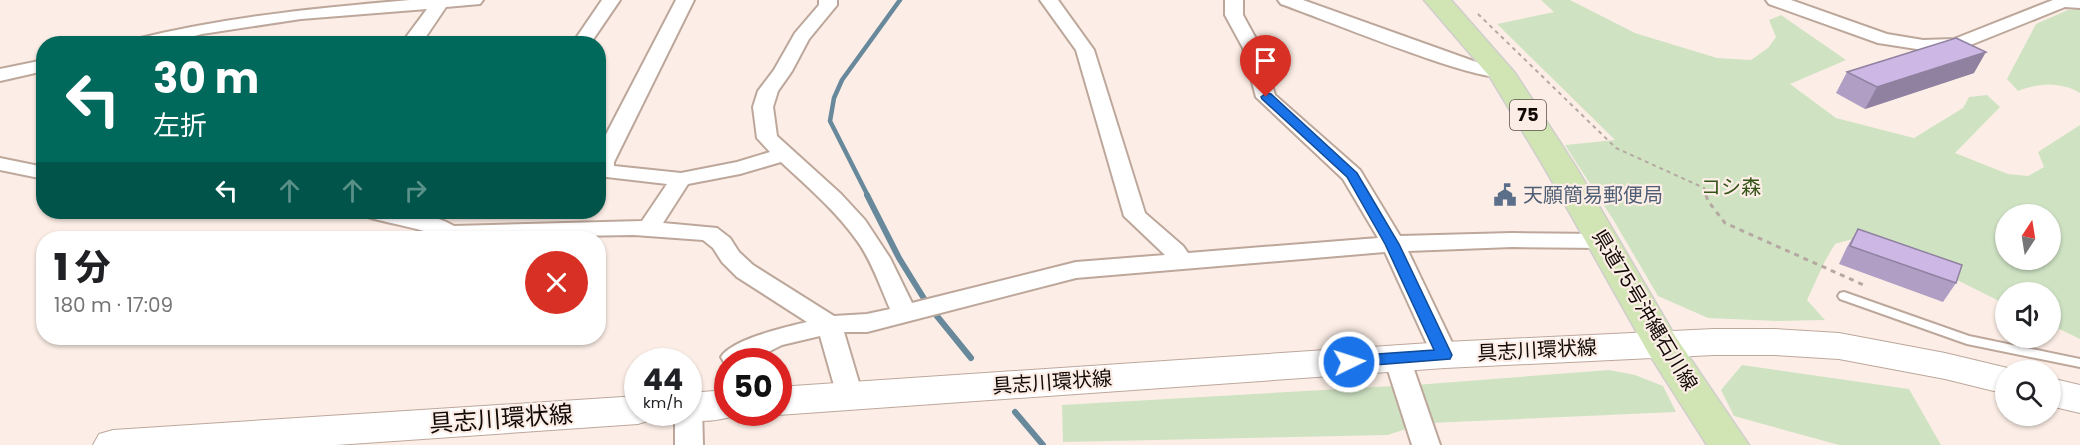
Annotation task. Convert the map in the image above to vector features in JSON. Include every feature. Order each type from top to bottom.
[{"type":"main road","name":"県道75号沖縄石川線","points":[[1439,3],[1502,74],[1560,167],[1662,345],[1729,445]]},
{"type":"main road","name":"具志川環状線","points":[[792,400],[1444,355],[1774,342],[1839,346],[1945,366],[1995,378]]},
{"type":"main road","points":[[2061,395],[2080,399]]},
{"type":"main road","name":"具志川環状線","points":[[113,445],[624,411]]},
{"type":"street","points":[[172,36],[202,29],[301,14],[474,0]]},
{"type":"street","points":[[586,36],[611,0]]},
{"type":"street","points":[[606,152],[685,0]]},
{"type":"street","points":[[828,0],[823,12],[801,37],[783,71],[768,91],[763,108],[767,138],[825,191],[866,238],[882,264],[904,314]]},
{"type":"street","points":[[1049,0],[1085,50],[1135,216],[1175,251],[1183,263]]},
{"type":"street","points":[[1234,0],[1234,15],[1252,48],[1266,97],[1352,175],[1392,244],[1444,355]]},
{"type":"street","points":[[1287,0],[1475,68],[1502,74]]},
{"type":"street","points":[[1775,0],[1884,39],[1923,45],[1957,44],[2063,2],[2080,3]]},
{"type":"street","points":[[418,36],[440,3]]},
{"type":"street","points":[[0,75],[36,67]]},
{"type":"street","points":[[606,171],[681,179],[740,168],[784,155]]},
{"type":"street","points":[[0,164],[36,171]]},
{"type":"street","points":[[648,229],[681,179]]},
{"type":"street","points":[[399,219],[405,221],[430,219]]},
{"type":"street","points":[[549,231],[648,229],[709,233],[722,243],[730,257],[745,271],[830,325],[850,396]]},
{"type":"street","points":[[754,348],[776,338],[830,325],[867,323],[1077,270],[1392,244],[1512,240],[1603,241]]},
{"type":"street","points":[[1397,358],[1422,433]]},
{"type":"street","points":[[689,426],[689,445]]},
{"type":"lane","points":[[1844,296],[1967,340],[2080,363]]},
{"type":"path","points":[[1439,3],[1469,5],[1616,148],[1704,188],[1708,201],[1725,223],[1866,286]]},
{"type":"green space","name":"コシ森","points":[[1541,0],[1570,0],[1635,33],[1717,58],[1751,60],[1768,48],[1776,37],[1769,20],[1781,15],[1846,60],[1790,84],[1836,118],[1914,138],[1963,108],[1969,97],[1987,95],[2000,107],[1955,153],[2008,174],[2028,176],[2044,167],[2038,152],[2080,125],[2080,339],[2061,330],[2061,282],[1995,282],[1995,299],[1939,271],[1856,238],[1835,244],[1807,300],[1825,320],[1776,321],[1708,318],[1658,296],[1614,221],[1565,145],[1615,140],[1497,24],[1554,12]]},
{"type":"green space","points":[[2080,9],[2080,93],[2057,85],[2033,86],[2018,91],[2007,79],[2036,24],[2068,10]]},
{"type":"green space","points":[[1742,365],[1909,389],[1941,445],[1839,445],[1734,416],[1721,390]]},
{"type":"green space","points":[[1609,370],[1635,375],[1663,386],[1676,412],[1430,423],[1415,385]]},
{"type":"green space","points":[[1393,386],[1409,428],[1388,435],[1063,442],[1062,405]]},
{"type":"building","points":[[1956,38],[1986,52],[1877,87],[1847,72]]},
{"type":"building","points":[[1858,229],[1962,265],[1956,283],[1850,246]]},
{"type":"waterway","points":[[868,196],[830,121],[834,98],[842,80],[900,0]]},
{"type":"waterway","points":[[867,195],[899,258],[928,305],[971,358]]},
{"type":"waterway","points":[[1015,412],[1043,445]]},
{"type":"place","name":"天願簡易郵便局","points":[[1505,195]]},
{"type":"route","points":[[1266,97],[1352,175],[1392,244],[1444,355],[1349,362]]}]
